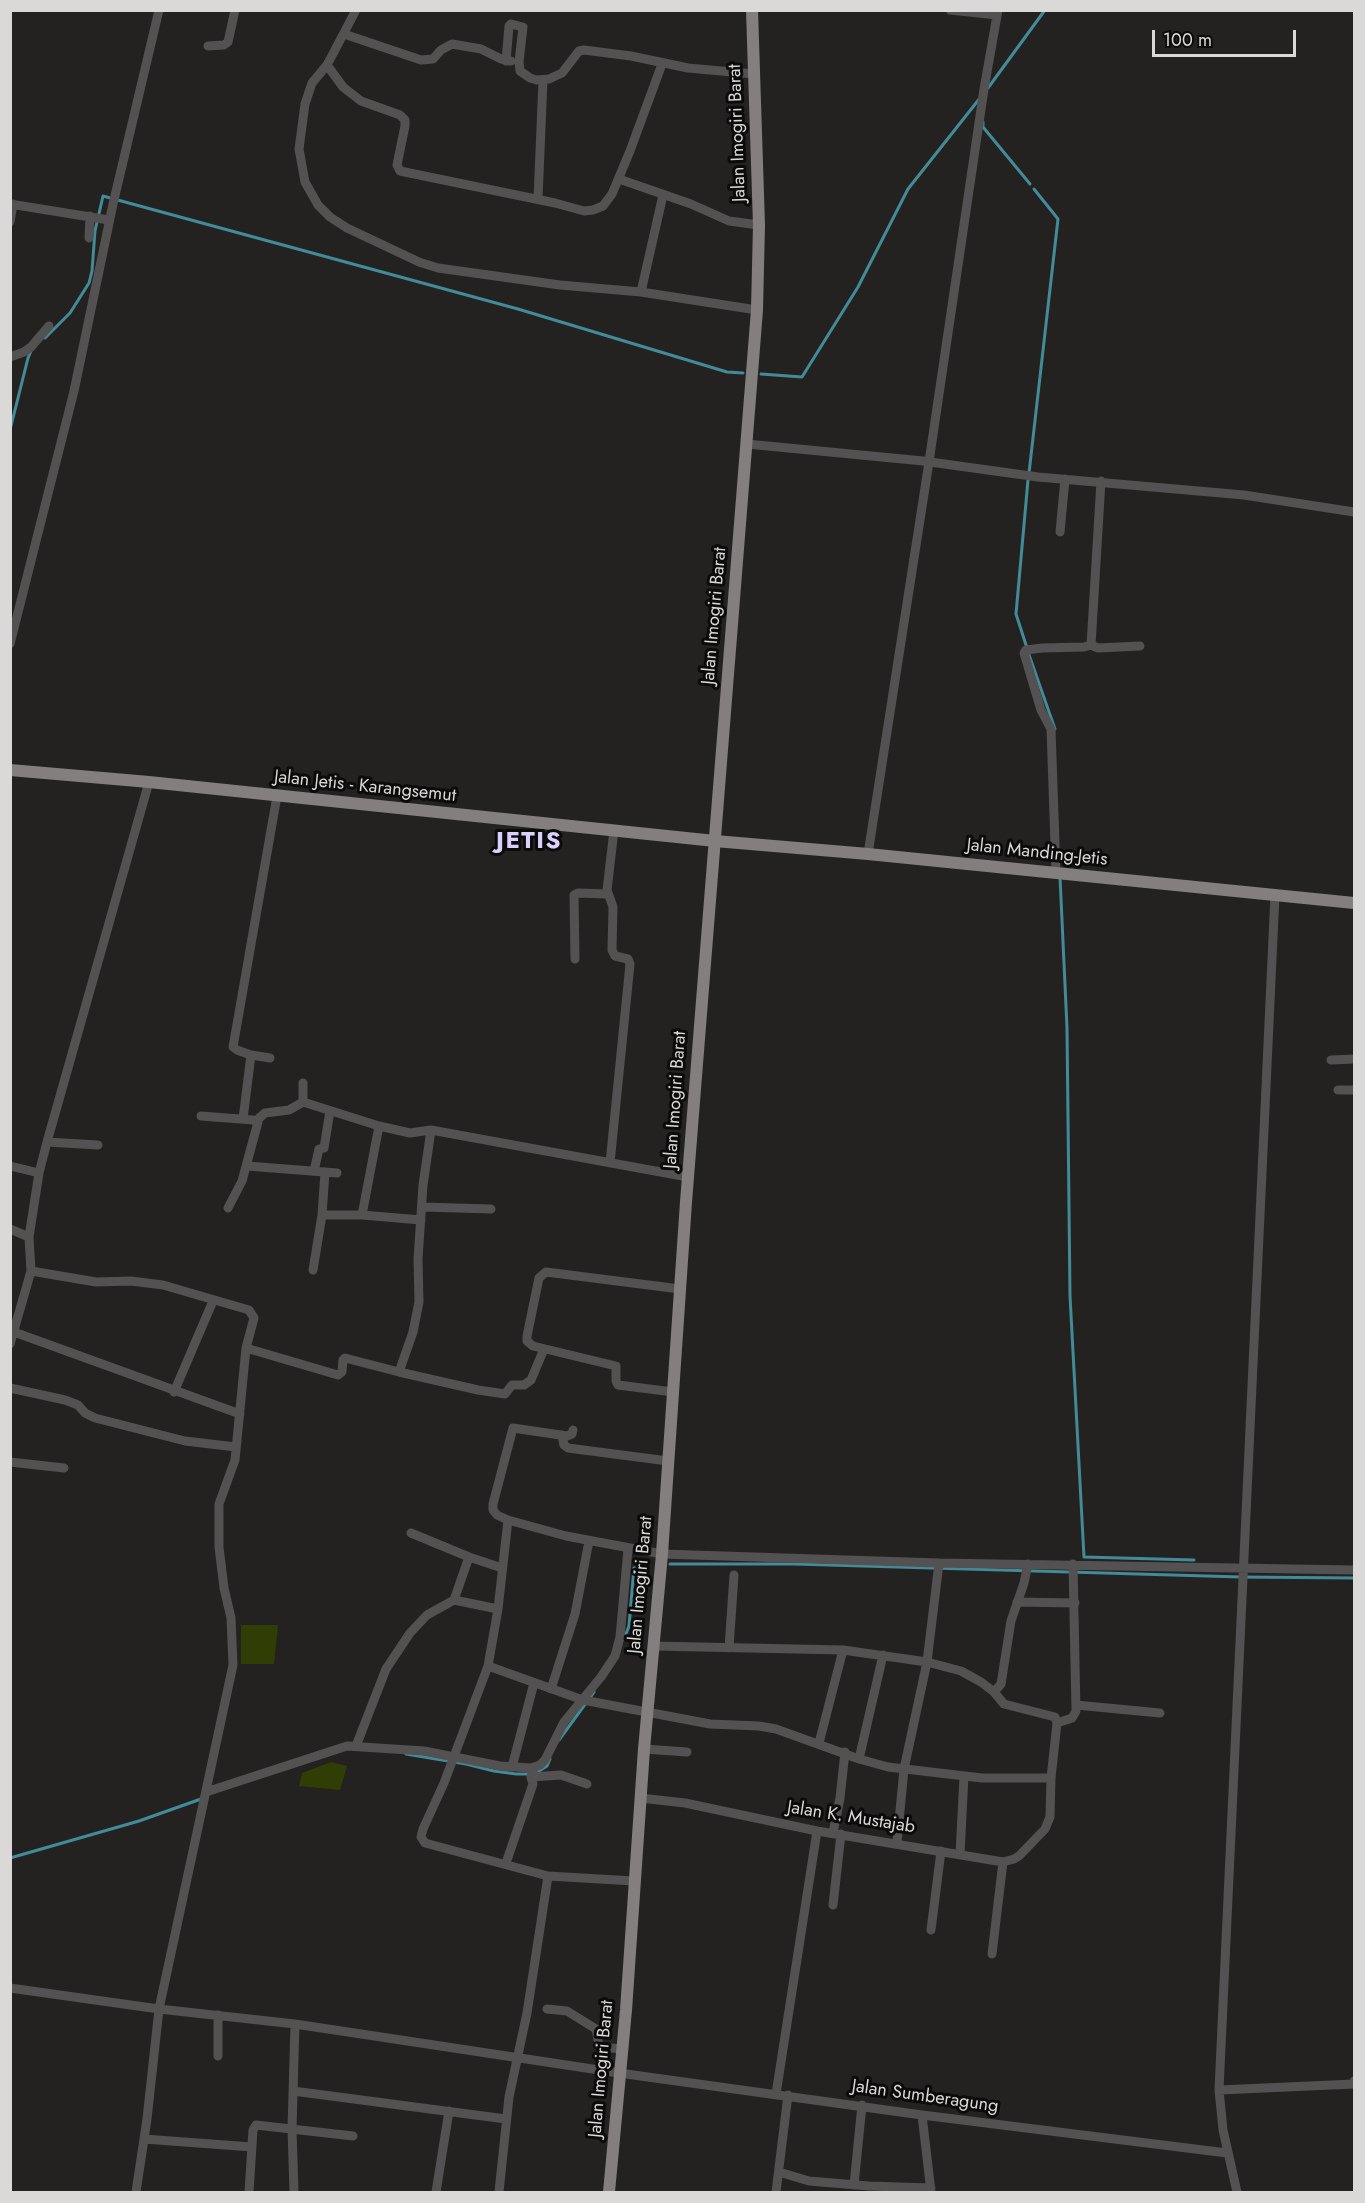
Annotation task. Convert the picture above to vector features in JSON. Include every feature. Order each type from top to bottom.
[{"type":"main road","name":"Jalan Imogiri Barat","points":[[609,2193],[644,1749],[662,1554],[688,1178],[757,310],[759,225],[752,10]]},
{"type":"main road","name":"Jalan Jetis - Karangsemut","points":[[10,770],[149,782],[715,841]]},
{"type":"main road","name":"Jalan Manding-Jetis","points":[[715,841],[868,854],[1354,903]]},
{"type":"street","points":[[89,238],[99,217],[114,200],[159,10]]},
{"type":"street","points":[[207,46],[224,45],[228,42],[235,10]]},
{"type":"street","points":[[356,10],[327,65],[312,83],[305,104],[298,149],[305,182],[318,204],[330,217],[347,228],[438,268],[560,285],[641,292],[757,310]]},
{"type":"street","points":[[868,854],[997,13],[950,10]]},
{"type":"street","points":[[506,61],[511,24],[523,27],[519,62],[521,73],[530,78],[543,80],[562,73],[579,51],[584,50],[631,56],[688,68],[754,74]]},
{"type":"street","points":[[344,34],[421,60],[432,59],[441,50],[452,45],[481,49],[506,61],[519,62]]},
{"type":"street","points":[[327,65],[343,87],[361,101],[400,115],[405,120],[397,165],[400,171],[538,199],[584,211],[603,206],[619,179],[662,64]]},
{"type":"street","points":[[538,199],[543,80]]},
{"type":"street","points":[[619,179],[691,204],[729,221],[759,225]]},
{"type":"street","points":[[641,292],[663,195]]},
{"type":"street","points":[[10,222],[14,205],[99,217]]},
{"type":"street","points":[[10,644],[74,391],[99,217]]},
{"type":"street","points":[[10,357],[31,347],[49,326]]},
{"type":"street","points":[[747,444],[929,462],[1065,479],[1244,495],[1354,512]]},
{"type":"street","points":[[1060,532],[1065,479]]},
{"type":"street","points":[[1091,645],[1101,481]]},
{"type":"street","points":[[1058,874],[1051,729],[1041,710],[1024,653],[1026,650],[1042,648],[1091,645],[1098,648],[1140,646]]},
{"type":"street","points":[[10,1344],[31,1271],[29,1237],[39,1173],[149,782]]},
{"type":"street","points":[[270,1058],[237,1050],[234,1045],[277,796]]},
{"type":"street","points":[[610,1163],[630,964],[628,959],[613,954],[613,906],[607,894],[614,830]]},
{"type":"street","points":[[575,959],[574,895],[578,893],[607,894]]},
{"type":"street","points":[[1237,2193],[1227,2153],[1219,2090],[1275,895]]},
{"type":"street","points":[[243,1119],[251,1054]]},
{"type":"street","points":[[1331,1060],[1354,1059]]},
{"type":"street","points":[[303,1083],[303,1102]]},
{"type":"street","points":[[1338,1090],[1354,1090]]},
{"type":"street","points":[[201,1116],[257,1120],[265,1113],[289,1110],[303,1102],[410,1133],[431,1130],[688,1178]]},
{"type":"street","points":[[314,1171],[330,1111]]},
{"type":"street","points":[[228,1208],[247,1166],[258,1125],[257,1120]]},
{"type":"street","points":[[362,1215],[380,1126]]},
{"type":"street","points":[[399,1372],[413,1332],[419,1302],[418,1258],[431,1130]]},
{"type":"street","points":[[47,1142],[98,1145]]},
{"type":"street","points":[[247,1166],[337,1173]]},
{"type":"street","points":[[10,1167],[39,1173]]},
{"type":"street","points":[[313,1270],[322,1215],[325,1172]]},
{"type":"street","points":[[422,1207],[491,1209]]},
{"type":"street","points":[[322,1215],[362,1215],[421,1220]]},
{"type":"street","points":[[10,1229],[29,1237]]},
{"type":"street","points":[[31,1271],[96,1282],[131,1281],[163,1285],[249,1310],[254,1318],[246,1348],[233,1466],[219,1504],[218,1529],[224,1588],[231,1618],[233,1665],[217,1730],[159,2009],[136,2193]]},
{"type":"street","points":[[673,1392],[618,1385],[617,1368],[614,1365],[544,1350],[530,1345],[527,1341],[539,1278],[546,1272],[680,1289]]},
{"type":"street","points":[[174,1392],[213,1301]]},
{"type":"street","points":[[14,1332],[174,1392],[240,1414]]},
{"type":"street","points":[[246,1348],[338,1375],[342,1372],[345,1358],[478,1390],[505,1394],[512,1385],[528,1383],[544,1350]]},
{"type":"street","points":[[10,1388],[65,1400],[78,1405],[85,1413],[95,1418],[184,1441],[236,1447]]},
{"type":"street","points":[[573,1430],[570,1436],[513,1428],[493,1504],[493,1510],[497,1515],[508,1520],[589,1541],[662,1554],[1073,1571],[1354,1570]]},
{"type":"street","points":[[562,1435],[564,1446],[568,1448],[668,1461]]},
{"type":"street","points":[[10,1462],[64,1468]]},
{"type":"street","points":[[508,1520],[498,1609],[488,1666],[422,1837],[425,1843],[431,1845],[549,1876],[634,1881]]},
{"type":"street","points":[[411,1533],[502,1568]]},
{"type":"street","points":[[551,1689],[575,1614],[589,1541]]},
{"type":"street","points":[[506,1863],[532,1784],[533,1773],[545,1760],[564,1722],[587,1701],[618,1647],[628,1549]]},
{"type":"street","points":[[356,1746],[386,1669],[410,1633],[427,1615],[453,1600],[469,1557]]},
{"type":"street","points":[[897,1842],[904,1769],[927,1662],[939,1565]]},
{"type":"street","points":[[994,1692],[1001,1684],[1007,1640],[1027,1569]]},
{"type":"street","points":[[1057,1723],[1074,1716],[1076,1705],[1073,1571]]},
{"type":"street","points":[[729,1648],[734,1575]]},
{"type":"street","points":[[453,1600],[498,1609]]},
{"type":"street","points":[[1017,1602],[1075,1603]]},
{"type":"street","points":[[653,1646],[843,1650],[927,1662],[961,1671],[981,1682],[1004,1704],[1052,1715],[1057,1723],[1051,1778],[1050,1817],[1045,1829],[1018,1856],[1003,1862],[992,1954]]},
{"type":"street","points":[[819,1743],[843,1650]]},
{"type":"street","points":[[859,1759],[883,1655]]},
{"type":"street","points":[[488,1666],[587,1701],[710,1724],[776,1729],[845,1752],[859,1759],[904,1769],[964,1776],[1051,1778]]},
{"type":"street","points":[[512,1767],[534,1683]]},
{"type":"street","points":[[1076,1705],[1160,1713]]},
{"type":"street","points":[[205,1796],[328,1752],[356,1746],[424,1751],[533,1773],[561,1775],[587,1784]]},
{"type":"street","points":[[644,1749],[687,1752]]},
{"type":"street","points":[[833,1905],[845,1752]]},
{"type":"street","points":[[960,1854],[964,1776]]},
{"type":"street","name":"Jalan K. Mustajab","points":[[640,1798],[685,1803],[817,1831],[897,1842],[1003,1862]]},
{"type":"street","points":[[776,2094],[817,1831]]},
{"type":"street","points":[[931,1930],[941,1851]]},
{"type":"street","points":[[499,2193],[506,2119],[516,2057],[527,2013],[549,1876]]},
{"type":"street","name":"Jalan Sumberagung","points":[[10,1988],[159,2009],[295,2024],[619,2073],[922,2115],[1227,2153]]},
{"type":"street","points":[[547,2009],[567,2011],[596,2029],[599,2045],[622,2049]]},
{"type":"street","points":[[218,2014],[218,2056]]},
{"type":"street","points":[[294,2193],[292,2129],[295,2024]]},
{"type":"street","points":[[1219,2090],[1354,2083]]},
{"type":"street","points":[[293,2091],[506,2119]]},
{"type":"street","points":[[776,2193],[788,2095]]},
{"type":"street","points":[[847,2187],[862,2105]]},
{"type":"street","points":[[436,2193],[449,2111]]},
{"type":"street","points":[[779,2172],[809,2181],[847,2187],[931,2190],[922,2115]]},
{"type":"street","points":[[249,2193],[252,2146],[256,2125],[353,2136]]},
{"type":"street","points":[[144,2139],[252,2146]]},
{"type":"green space","points":[[241,1625],[278,1625],[274,1664],[241,1664]]},
{"type":"green space","points":[[331,1762],[347,1766],[340,1790],[299,1786],[302,1773]]},
{"type":"waterway","points":[[988,88],[1045,10]]},
{"type":"waterway","points":[[761,374],[802,377],[858,287],[908,189],[980,98]]},
{"type":"waterway","points":[[983,122],[983,127],[1030,184]]},
{"type":"waterway","points":[[1029,473],[1058,219],[1034,189]]},
{"type":"waterway","points":[[45,338],[70,313],[89,283],[95,231],[103,196],[518,309],[727,372],[743,373]]},
{"type":"waterway","points":[[10,430],[31,351]]},
{"type":"waterway","points":[[1027,648],[1016,614],[1028,480]]},
{"type":"waterway","points":[[1028,652],[1055,729]]},
{"type":"waterway","points":[[1060,877],[1067,1028],[1070,1296],[1084,1557],[1194,1560]]},
{"type":"waterway","points":[[670,1564],[794,1564],[1241,1577],[1354,1578]]},
{"type":"waterway","points":[[624,1639],[629,1626],[634,1568],[641,1567]]},
{"type":"waterway","points":[[559,1740],[594,1692]]},
{"type":"waterway","points":[[406,1754],[494,1771],[529,1774]]},
{"type":"waterway","points":[[536,1773],[547,1766],[550,1759]]},
{"type":"waterway","points":[[10,1858],[139,1821],[201,1799]]},
{"type":"district","name":"JETIS","points":[[529,842]]}]
